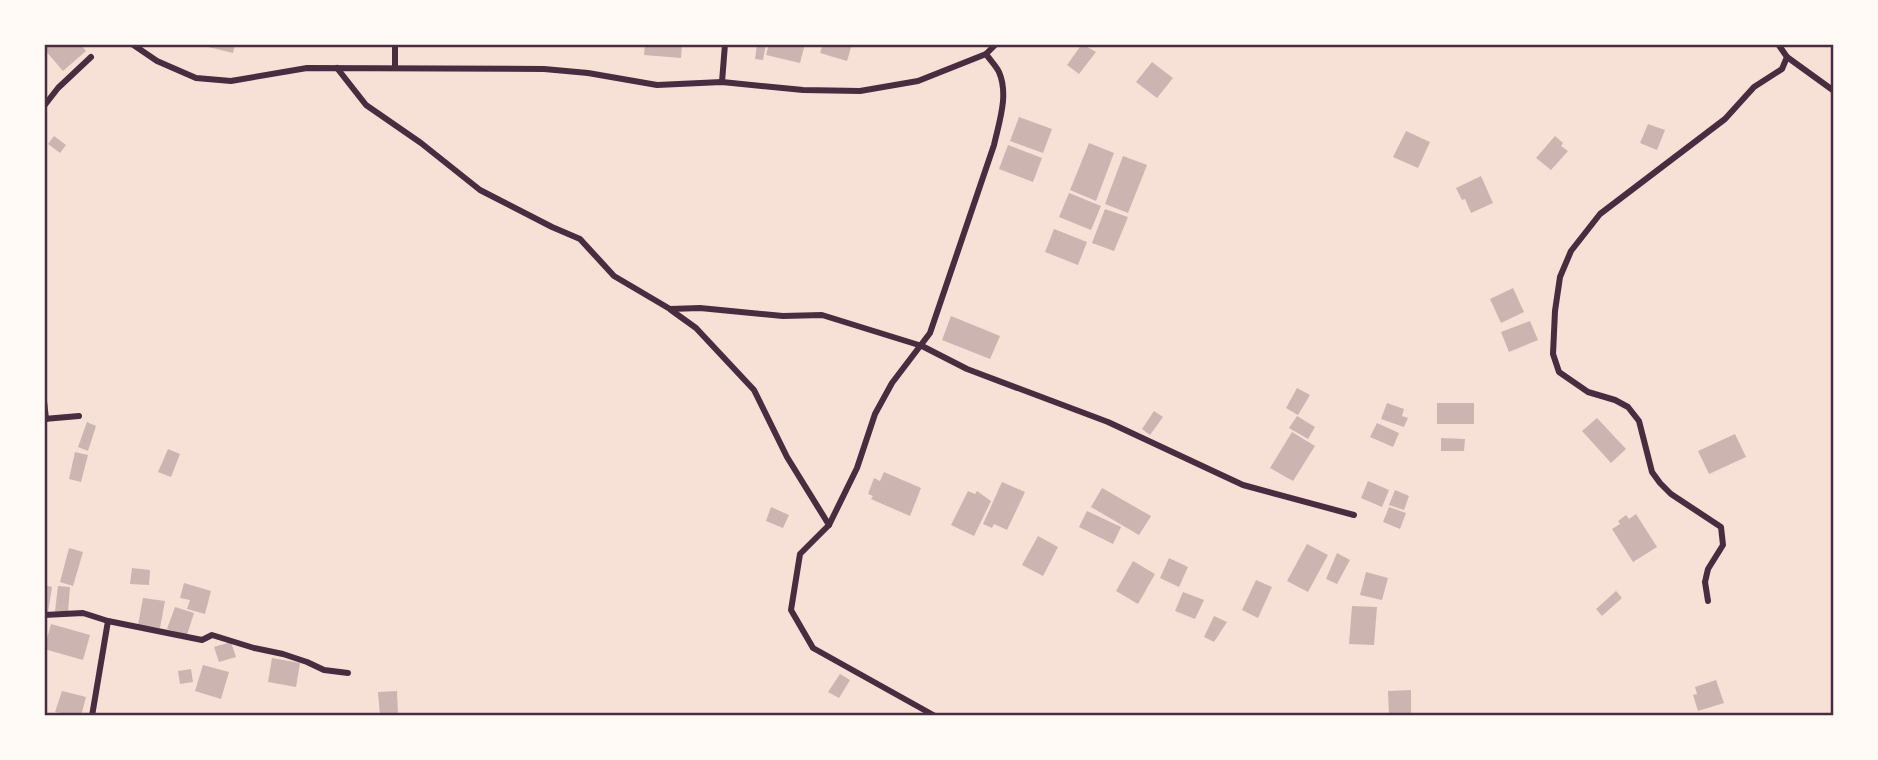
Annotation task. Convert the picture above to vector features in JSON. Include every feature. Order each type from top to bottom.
[{"type":"street","points":[[132,44],[157,61],[196,78],[231,81],[307,68],[544,69],[588,73],[657,85],[722,82],[803,90],[860,90],[918,81],[986,54],[996,44]]},
{"type":"street","points":[[395,68],[396,44]]},
{"type":"street","points":[[722,82],[725,44]]},
{"type":"street","points":[[1778,44],[1787,57],[1834,91]]},
{"type":"street","points":[[935,716],[813,648],[791,610],[800,554],[829,525],[857,467],[875,415],[892,383],[930,333],[994,145],[1004,94],[999,72],[986,54]]},
{"type":"street","points":[[44,106],[58,88],[91,57]]},
{"type":"street","points":[[1708,601],[1705,582],[1723,545],[1721,527],[1671,494],[1660,483],[1652,472],[1639,421],[1629,407],[1588,392],[1559,372],[1553,354],[1560,277],[1571,251],[1600,214],[1725,119],[1754,87],[1782,69],[1787,57]]},
{"type":"street","points":[[337,68],[366,106],[421,143],[480,190],[580,239],[614,276],[670,309],[696,328],[754,390],[787,457],[829,525]]},
{"type":"street","points":[[670,309],[822,316],[922,346],[967,369],[1108,422],[1243,485],[1354,515]]},
{"type":"street","points":[[44,401],[45,419],[79,416]]},
{"type":"street","points":[[44,615],[83,613],[183,638],[202,640],[212,635],[284,654],[324,670],[348,673]]},
{"type":"street","points":[[92,716],[108,621]]},
{"type":"building","points":[[44,44],[80,44],[86,51],[63,71],[44,49]]},
{"type":"building","points":[[196,44],[235,44],[233,53]]},
{"type":"building","points":[[645,44],[682,44],[681,58],[644,55]]},
{"type":"building","points":[[757,44],[766,44],[763,60],[755,59]]},
{"type":"building","points":[[769,44],[805,44],[800,63],[766,55]]},
{"type":"building","points":[[823,44],[852,44],[847,61],[820,53]]},
{"type":"building","points":[[1082,44],[1096,52],[1079,74],[1067,65]]},
{"type":"building","points":[[1152,62],[1173,78],[1157,98],[1136,82]]},
{"type":"building","points":[[1019,117],[1052,129],[1043,153],[1010,141]]},
{"type":"building","points":[[1648,124],[1665,130],[1657,150],[1640,143]]},
{"type":"building","points":[[1406,131],[1430,142],[1418,168],[1393,157]]},
{"type":"building","points":[[54,136],[66,145],[60,153],[48,144]]},
{"type":"building","points":[[1555,136],[1568,151],[1551,170],[1536,158]]},
{"type":"building","points":[[1089,143],[1114,153],[1096,201],[1070,190]]},
{"type":"building","points":[[1008,145],[1042,158],[1033,182],[999,169]]},
{"type":"building","points":[[1123,156],[1147,165],[1128,213],[1105,204]]},
{"type":"building","points":[[1481,176],[1493,203],[1471,213],[1456,188]]},
{"type":"building","points":[[1069,193],[1101,206],[1091,230],[1059,217]]},
{"type":"building","points":[[1105,209],[1128,217],[1114,251],[1092,243]]},
{"type":"building","points":[[1054,229],[1087,242],[1078,265],[1045,252]]},
{"type":"building","points":[[1513,288],[1524,312],[1501,323],[1490,299]]},
{"type":"building","points":[[951,316],[1000,336],[990,359],[942,340]]},
{"type":"building","points":[[1530,321],[1538,340],[1509,352],[1501,332]]},
{"type":"building","points":[[1297,388],[1310,395],[1298,415],[1286,408]]},
{"type":"building","points":[[1387,403],[1404,409],[1402,416],[1408,418],[1404,427],[1381,419]]},
{"type":"building","points":[[1437,403],[1474,403],[1474,424],[1437,424]]},
{"type":"building","points":[[1154,411],[1163,417],[1150,435],[1142,429]]},
{"type":"building","points":[[1297,416],[1315,427],[1308,439],[1289,428]]},
{"type":"building","points":[[1597,418],[1626,449],[1611,463],[1582,431]]},
{"type":"building","points":[[87,422],[96,426],[88,451],[78,447]]},
{"type":"building","points":[[1377,423],[1399,433],[1393,447],[1370,437]]},
{"type":"building","points":[[1292,432],[1315,446],[1293,481],[1270,468]]},
{"type":"building","points":[[1735,434],[1746,457],[1709,474],[1698,451]]},
{"type":"building","points":[[1441,438],[1465,439],[1464,451],[1441,451]]},
{"type":"building","points":[[168,449],[180,454],[171,477],[158,472]]},
{"type":"building","points":[[75,452],[88,455],[81,482],[69,479]]},
{"type":"building","points":[[884,472],[921,488],[910,516],[871,499],[873,496],[868,494],[874,478],[880,481]]},
{"type":"building","points":[[1368,481],[1389,490],[1382,507],[1361,498]]},
{"type":"building","points":[[1002,482],[1025,492],[1007,530],[994,524],[992,528],[983,524]]},
{"type":"building","points":[[1102,488],[1151,516],[1139,535],[1091,507]]},
{"type":"building","points":[[1395,490],[1409,496],[1404,510],[1389,505]]},
{"type":"building","points":[[968,491],[975,494],[977,491],[991,501],[974,536],[951,525]]},
{"type":"building","points":[[771,507],[789,515],[783,528],[766,521]]},
{"type":"building","points":[[1389,507],[1406,513],[1400,529],[1383,522]]},
{"type":"building","points":[[1087,511],[1121,527],[1113,544],[1079,527]]},
{"type":"building","points":[[1636,514],[1657,547],[1633,562],[1612,529],[1620,524],[1618,521],[1626,515],[1629,519]]},
{"type":"building","points":[[1038,536],[1058,547],[1043,576],[1022,565]]},
{"type":"building","points":[[1307,544],[1328,555],[1308,592],[1287,581]]},
{"type":"building","points":[[69,548],[83,552],[73,586],[60,582]]},
{"type":"building","points":[[1337,553],[1350,560],[1337,584],[1326,579]]},
{"type":"building","points":[[1169,558],[1188,567],[1179,587],[1160,578]]},
{"type":"building","points":[[1133,561],[1155,574],[1138,604],[1116,591]]},
{"type":"building","points":[[132,568],[150,570],[149,585],[130,584]]},
{"type":"building","points":[[1366,572],[1388,578],[1382,600],[1360,595]]},
{"type":"building","points":[[1256,580],[1272,587],[1258,618],[1242,610]]},
{"type":"building","points":[[184,583],[211,591],[205,614],[187,609],[190,600],[180,598]]},
{"type":"building","points":[[44,585],[52,587],[48,613],[44,612]]},
{"type":"building","points":[[58,586],[70,587],[68,612],[55,611]]},
{"type":"building","points":[[1616,591],[1622,598],[1602,616],[1596,609]]},
{"type":"building","points":[[1183,592],[1204,600],[1195,619],[1175,611]]},
{"type":"building","points":[[143,598],[165,601],[160,628],[138,625]]},
{"type":"building","points":[[1352,606],[1377,607],[1374,645],[1349,644]]},
{"type":"building","points":[[175,607],[194,613],[187,635],[167,629]]},
{"type":"building","points":[[1214,616],[1227,622],[1214,642],[1204,637]]},
{"type":"building","points":[[51,624],[90,635],[83,660],[44,649]]},
{"type":"building","points":[[231,642],[236,657],[219,662],[214,647]]},
{"type":"building","points":[[272,658],[300,663],[296,687],[268,682]]},
{"type":"building","points":[[203,665],[229,672],[221,699],[195,691]]},
{"type":"building","points":[[191,669],[193,682],[180,684],[178,671]]},
{"type":"building","points":[[840,674],[850,680],[839,698],[828,692]]},
{"type":"building","points":[[1716,680],[1724,703],[1698,711],[1693,695],[1697,694],[1695,687]]},
{"type":"building","points":[[1411,690],[1411,716],[1389,716],[1388,691]]},
{"type":"building","points":[[62,691],[86,697],[81,716],[55,712]]},
{"type":"building","points":[[397,691],[398,715],[380,716],[378,692]]}]
